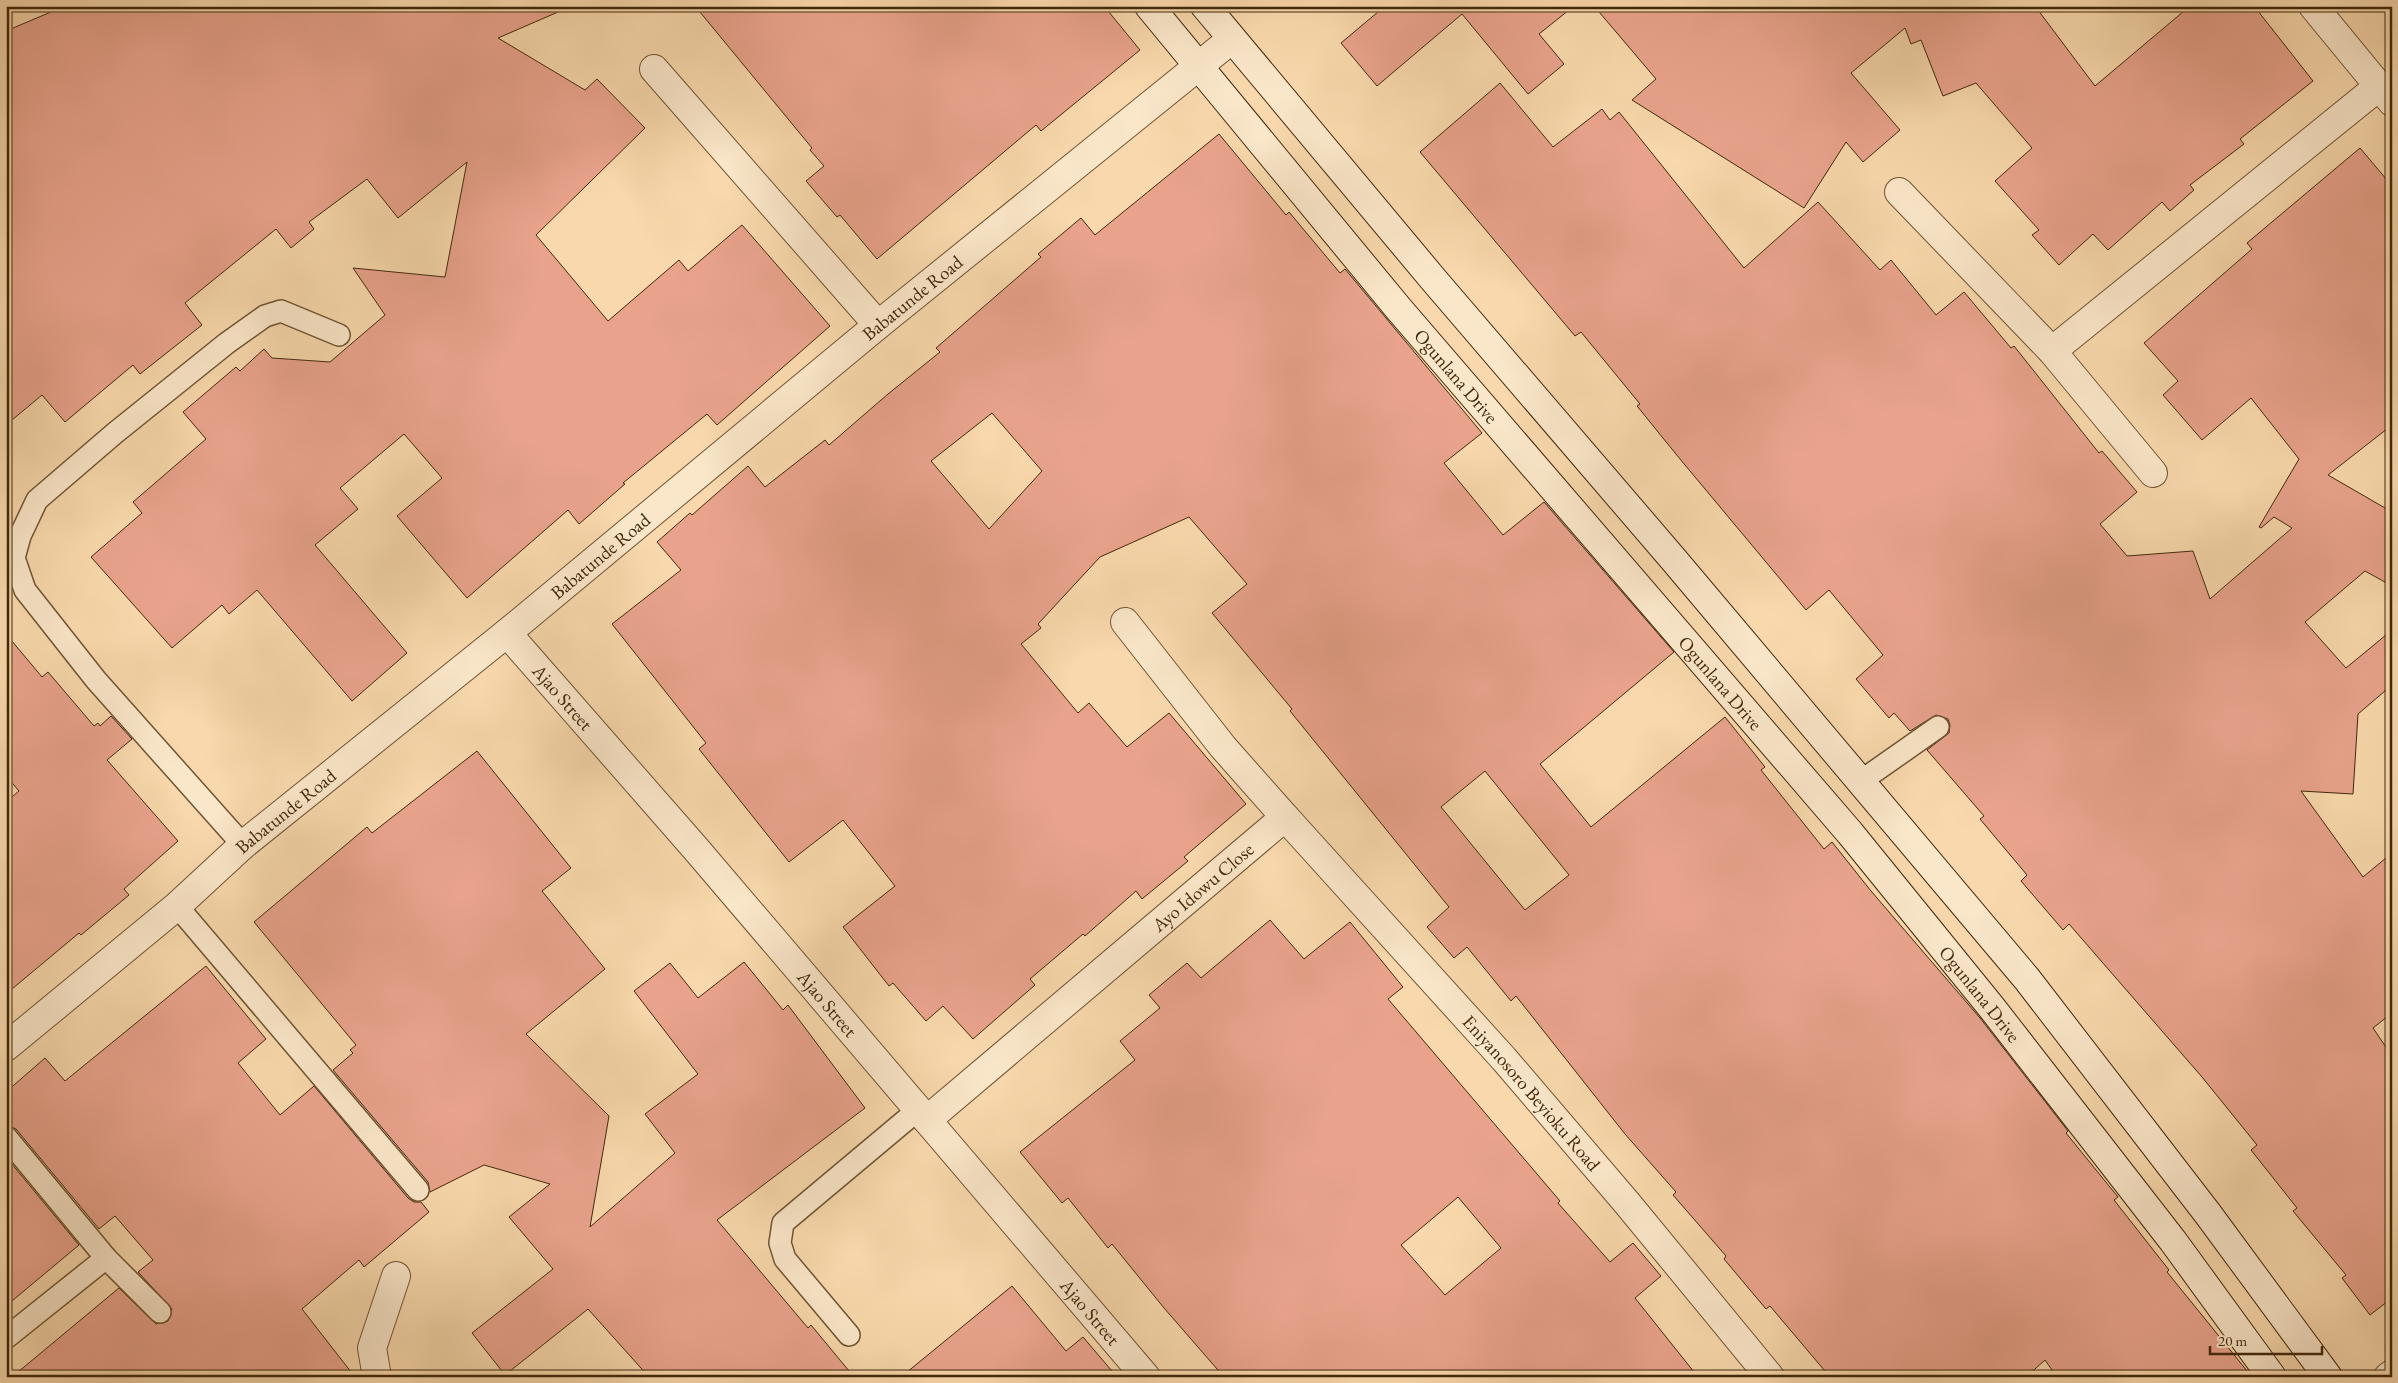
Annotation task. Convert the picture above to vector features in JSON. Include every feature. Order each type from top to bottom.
[{"type":"street","name":"Ogunlana Drive","points":[[1149,6],[1197,67],[1524,456],[1850,833],[1992,1008],[2113,1163],[2173,1241],[2272,1377]]},
{"type":"street","points":[[1205,6],[1433,279],[1861,781],[2027,979],[2208,1214],[2328,1377]]},
{"type":"street","points":[[2052,351],[2385,95],[2313,6]]},
{"type":"street","name":"Babatunde Road","points":[[6,1047],[177,906],[243,845],[507,633],[878,325],[1232,39]]},
{"type":"street","points":[[654,69],[878,325]]},
{"type":"street","points":[[1899,192],[2052,351],[2153,473]]},
{"type":"street","points":[[1125,622],[1223,747],[1285,817]]},
{"type":"street","name":"Ajao Street","points":[[507,633],[923,1115],[1146,1377]]},
{"type":"street","name":"Ayo Idowu Close","points":[[923,1115],[1285,817]]},
{"type":"street","name":"Eniyanosoro Beyioku Road","points":[[1285,817],[1504,1059],[1627,1203],[1770,1377]]},
{"type":"street","points":[[377,1377],[372,1348],[396,1276]]},
{"type":"street","points":[[2388,1377],[2392,1374]]},
{"type":"lane","points":[[243,845],[90,672],[25,590],[14,558],[20,536],[37,500],[175,385],[265,316],[281,311],[339,335]]},
{"type":"lane","points":[[1861,781],[1938,728]]},
{"type":"lane","points":[[177,906],[418,1190]]},
{"type":"lane","points":[[849,1335],[785,1259],[780,1243],[784,1223],[923,1115]]},
{"type":"lane","points":[[6,1137],[106,1258],[160,1312]]},
{"type":"lane","points":[[6,1338],[106,1258]]},
{"type":"building","points":[[65,6],[572,6],[498,38],[585,90],[597,79],[645,128],[536,235],[608,321],[679,260],[688,271],[742,225],[830,326],[717,425],[707,414],[623,483],[625,484],[579,524],[568,510],[467,598],[397,516],[442,478],[404,434],[340,488],[358,509],[315,545],[407,653],[352,701],[257,590],[229,614],[222,605],[172,648],[91,557],[142,513],[133,502],[206,439],[183,412],[236,367],[240,371],[264,349],[272,358],[330,362],[385,315],[353,268],[445,277],[467,162],[398,218],[367,179],[309,222],[314,229],[291,248],[276,229],[185,303],[202,325],[140,374],[133,365],[65,422],[42,395],[6,425],[6,31]]},
{"type":"building","points":[[695,6],[1104,6],[1140,50],[1041,131],[1036,125],[877,259],[840,215],[837,217],[806,181],[824,166],[810,150],[812,148]]},
{"type":"building","points":[[1385,6],[1574,6],[1539,34],[1564,64],[1528,94],[1462,14],[1377,86],[1341,43]]},
{"type":"building","points":[[1594,6],[2035,6],[2095,86],[2190,6],[2254,6],[2313,81],[2240,139],[2244,144],[2190,185],[2194,190],[2170,211],[2162,202],[2108,250],[2093,234],[2059,265],[2032,235],[2039,230],[1995,181],[2032,148],[1976,83],[1943,96],[1921,40],[1911,44],[1905,28],[1851,73],[1900,130],[1863,162],[1846,142],[1804,208],[1632,100],[1656,79]]},
{"type":"building","points":[[1500,83],[1553,147],[1602,109],[1610,120],[1619,112],[1744,268],[1818,202],[1880,270],[1891,260],[1936,315],[1964,292],[2011,348],[2014,346],[2099,453],[2102,451],[2137,492],[2100,524],[2127,556],[2193,551],[2210,599],[2292,528],[2274,517],[2261,528],[2259,527],[2299,459],[2251,398],[2202,440],[2163,395],[2178,381],[2144,343],[2252,249],[2247,243],[2360,148],[2392,186],[2392,425],[2328,475],[2392,512],[2392,586],[2365,571],[2305,622],[2346,668],[2392,630],[2392,685],[2358,714],[2353,794],[2301,791],[2363,877],[2392,853],[2392,1013],[2373,1028],[2392,1056],[2392,1298],[2370,1315],[2342,1278],[2346,1275],[2293,1211],[2297,1208],[2251,1150],[2257,1145],[2202,1077],[2069,924],[2063,930],[2021,881],[2027,875],[1980,819],[1984,816],[1927,750],[1949,733],[1950,725],[1948,719],[1936,715],[1910,731],[1894,713],[1889,718],[1856,679],[1883,655],[1829,590],[1806,610],[1637,406],[1640,404],[1581,332],[1575,336],[1420,152]]},
{"type":"building","points":[[1219,134],[1286,215],[1289,212],[1340,273],[1345,269],[1482,433],[1444,463],[1503,535],[1544,502],[1674,652],[1540,764],[1591,827],[1725,717],[1765,767],[1761,770],[1824,849],[1832,842],[1871,891],[1980,1018],[2068,1131],[2066,1133],[2118,1197],[2114,1200],[2169,1270],[2167,1272],[2252,1377],[2057,1377],[2045,1360],[2026,1377],[1830,1377],[1770,1306],[1766,1309],[1724,1259],[1726,1256],[1673,1195],[1676,1192],[1625,1134],[1516,996],[1511,1001],[1467,947],[1454,958],[1427,927],[1449,907],[1290,711],[1292,709],[1212,613],[1247,584],[1189,517],[1100,557],[1038,624],[1041,628],[1021,644],[1078,713],[1089,703],[1127,747],[1169,713],[1246,804],[1184,857],[1188,861],[1142,899],[1136,891],[1085,936],[1083,934],[1030,979],[1035,985],[973,1039],[943,1006],[926,1021],[893,983],[889,986],[843,927],[895,886],[843,820],[789,862],[699,749],[706,743],[612,624],[681,570],[657,542],[690,513],[692,515],[748,466],[765,487],[825,440],[829,445],[940,352],[936,348],[1041,257],[1038,254],[1081,218],[1095,235]],"holes":[[[992,413],[1042,471],[989,529],[931,461]],[[1485,771],[1569,875],[1525,910],[1441,807]]]},
{"type":"building","points":[[6,634],[42,677],[48,672],[94,726],[98,723],[100,726],[111,716],[132,739],[107,760],[178,841],[124,889],[129,895],[81,935],[79,933],[6,994],[6,802],[19,791],[6,776]]},
{"type":"building","points":[[477,751],[571,868],[542,891],[605,969],[526,1034],[609,1116],[590,1227],[675,1153],[645,1114],[698,1074],[634,991],[670,963],[698,998],[744,962],[783,1010],[788,1005],[865,1108],[717,1220],[808,1328],[811,1325],[854,1377],[649,1377],[588,1309],[505,1375],[472,1333],[553,1269],[509,1217],[550,1184],[484,1165],[430,1192],[428,1182],[333,1070],[353,1053],[350,1050],[356,1045],[254,922],[367,827],[372,833]]},
{"type":"building","points":[[1270,920],[1304,959],[1350,922],[1403,987],[1388,999],[1560,1201],[1558,1203],[1610,1262],[1633,1243],[1661,1276],[1635,1298],[1698,1377],[1224,1377],[1112,1244],[1108,1248],[1068,1198],[1062,1203],[1020,1152],[1135,1060],[1120,1041],[1160,1008],[1149,995],[1187,963],[1201,978]],"holes":[[[1458,1197],[1501,1248],[1445,1295],[1401,1245]]]},
{"type":"building","points":[[206,966],[266,1039],[238,1063],[280,1115],[314,1086],[408,1198],[414,1202],[421,1202],[429,1212],[364,1267],[359,1260],[302,1309],[355,1377],[12,1377],[119,1288],[156,1324],[168,1321],[172,1309],[138,1272],[153,1260],[115,1216],[99,1229],[16,1129],[6,1125],[6,1092],[45,1058],[65,1081]]},
{"type":"building","points":[[6,1157],[79,1245],[6,1306]]},
{"type":"building","points":[[1012,1286],[1066,1351],[1083,1337],[1117,1377],[901,1377]]}]
